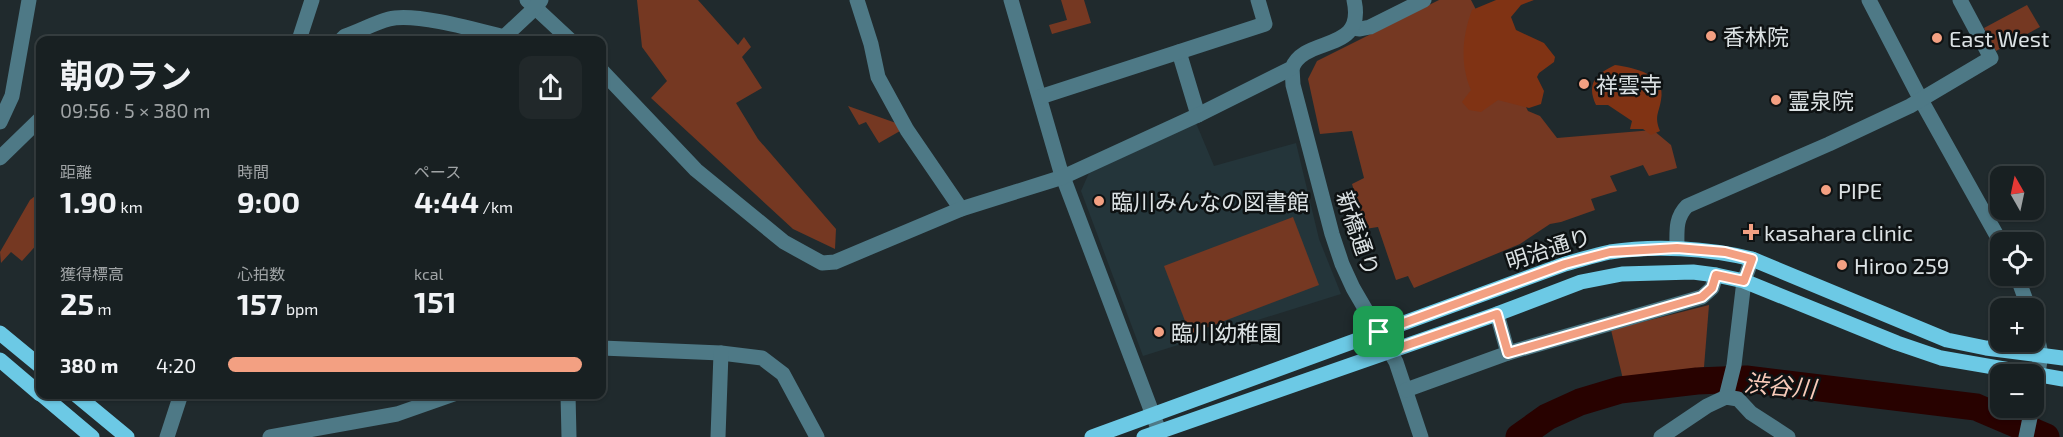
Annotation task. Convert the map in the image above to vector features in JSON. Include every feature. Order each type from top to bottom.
[{"type":"main road","name":"明治通り","points":[[1092,437],[1565,264],[1610,252],[1677,248],[1725,252],[1752,259],[1947,340],[1986,348],[2063,358]]},
{"type":"main road","name":"明治通り","points":[[1144,437],[1497,314],[1581,282],[1622,274],[1681,272],[1716,275],[1744,281],[1897,343],[1941,358],[1990,366]]},
{"type":"main road","points":[[0,333],[36,363]]},
{"type":"main road","points":[[0,360],[36,390]]},
{"type":"main road","name":"明治通り","points":[[2044,376],[2063,379]]},
{"type":"main road","points":[[47,399],[92,437]]},
{"type":"main road","points":[[81,399],[127,437]]},
{"type":"street","points":[[2,111],[12,96],[29,0]]},
{"type":"street","points":[[300,36],[312,0]]},
{"type":"street","points":[[857,0],[871,44],[878,77],[907,130],[961,209]]},
{"type":"street","points":[[1011,0],[1063,177],[1159,431]]},
{"type":"street","points":[[1040,97],[1265,24],[1258,0]]},
{"type":"street","points":[[606,74],[696,170],[784,242],[822,263],[835,262],[961,209],[1063,177],[1198,115],[1292,68],[1298,57],[1343,37],[1352,28],[1356,11],[1354,0]]},
{"type":"street","points":[[1352,28],[1370,27],[1424,0]]},
{"type":"street","points":[[1869,0],[1921,100],[1995,232]]},
{"type":"street","points":[[1677,248],[1678,219],[1687,206],[1829,144],[1921,100],[1992,58],[1960,0]]},
{"type":"street","points":[[503,36],[534,3],[566,36]]},
{"type":"street","points":[[345,36],[390,18],[405,17],[443,22],[490,36]]},
{"type":"street","points":[[1179,52],[1198,115]]},
{"type":"street","name":"新橋通り","points":[[1292,68],[1293,84],[1332,234],[1353,288],[1396,362],[1421,437]]},
{"type":"street","points":[[0,158],[36,122]]},
{"type":"street","points":[[1661,437],[1727,394],[1734,366],[1744,281],[1752,259]]},
{"type":"street","points":[[1406,390],[1508,353],[1702,297],[1712,288],[1716,275]]},
{"type":"street","points":[[1497,314],[1508,353]]},
{"type":"street","points":[[606,348],[721,353],[762,358],[783,374],[818,437]]},
{"type":"street","points":[[718,437],[721,353]]},
{"type":"street","points":[[2040,364],[2041,354]]},
{"type":"street","points":[[1727,394],[1738,399],[1751,414],[1788,437]]},
{"type":"street","points":[[167,437],[179,399]]},
{"type":"street","points":[[270,437],[397,414],[440,399]]},
{"type":"street","points":[[568,399],[569,437]]},
{"type":"street","points":[[2026,437],[2030,418]]},
{"type":"shaded area","points":[[637,0],[698,0],[738,45],[744,37],[751,47],[742,57],[762,88],[736,103],[758,139],[836,229],[835,249],[793,229],[651,98],[667,81],[642,47]]},
{"type":"shaded area","points":[[1061,0],[1084,0],[1091,23],[1052,34],[1049,25],[1067,20]]},
{"type":"shaded area","points":[[1439,0],[1471,0],[1528,111],[1540,116],[1557,138],[1653,130],[1671,145],[1677,168],[1649,176],[1643,165],[1610,176],[1617,191],[1591,199],[1595,210],[1550,224],[1520,244],[1414,288],[1408,276],[1396,280],[1378,227],[1365,229],[1352,184],[1364,178],[1352,131],[1320,134],[1308,79],[1317,61]]},
{"type":"shaded area","points":[[1496,0],[1534,0],[1521,5],[1511,17],[1516,30],[1544,43],[1555,57],[1554,62],[1537,77],[1544,91],[1541,104],[1529,108],[1498,100],[1481,112],[1469,110],[1462,102],[1471,90],[1465,70],[1464,40],[1472,10]]},
{"type":"shaded area","points":[[2027,5],[2040,27],[1996,51],[1984,28]]},
{"type":"shaded area","points":[[1615,65],[1647,74],[1659,84],[1662,91],[1657,118],[1660,131],[1651,135],[1643,129],[1630,129],[1632,121],[1608,105],[1596,105],[1592,91],[1595,80]]},
{"type":"shaded area","points":[[848,106],[896,123],[900,131],[879,143],[866,122],[859,125]]},
{"type":"shaded area","points":[[1196,123],[1214,166],[1296,143],[1319,239],[1341,294],[1143,356],[1081,191],[1089,173]]},
{"type":"shaded area","points":[[36,195],[36,245],[22,261],[11,252],[1,263],[0,252],[30,200]]},
{"type":"shaded area","points":[[1293,217],[1319,285],[1190,334],[1164,266]]},
{"type":"shaded area","points":[[1709,305],[1704,367],[1623,379],[1611,330]]},
{"type":"waterway","name":"渋谷川","points":[[1519,437],[1547,417],[1580,402],[1620,390],[1697,381],[1746,379],[1976,407],[2046,437]]},
{"type":"place","name":"香林院","points":[[1711,36]]},
{"type":"place","name":"East West","points":[[1937,38]]},
{"type":"place","name":"祥雲寺","points":[[1584,84]]},
{"type":"place","name":"霊泉院","points":[[1776,100]]},
{"type":"place","name":"PIPE","points":[[1826,190]]},
{"type":"place","name":"臨川みんなの図書館","points":[[1099,201]]},
{"type":"place","name":"kasahara clinic","points":[[1751,232]]},
{"type":"place","name":"Hiroo 259","points":[[1842,265]]},
{"type":"place","name":"臨川幼稚園","points":[[1159,332]]},
{"type":"route","points":[[1677,248],[1725,252],[1752,259],[1744,281],[1716,275],[1712,288],[1702,297],[1508,353],[1497,314],[1390,351],[1379,332],[1565,264],[1610,252],[1677,248]]}]
